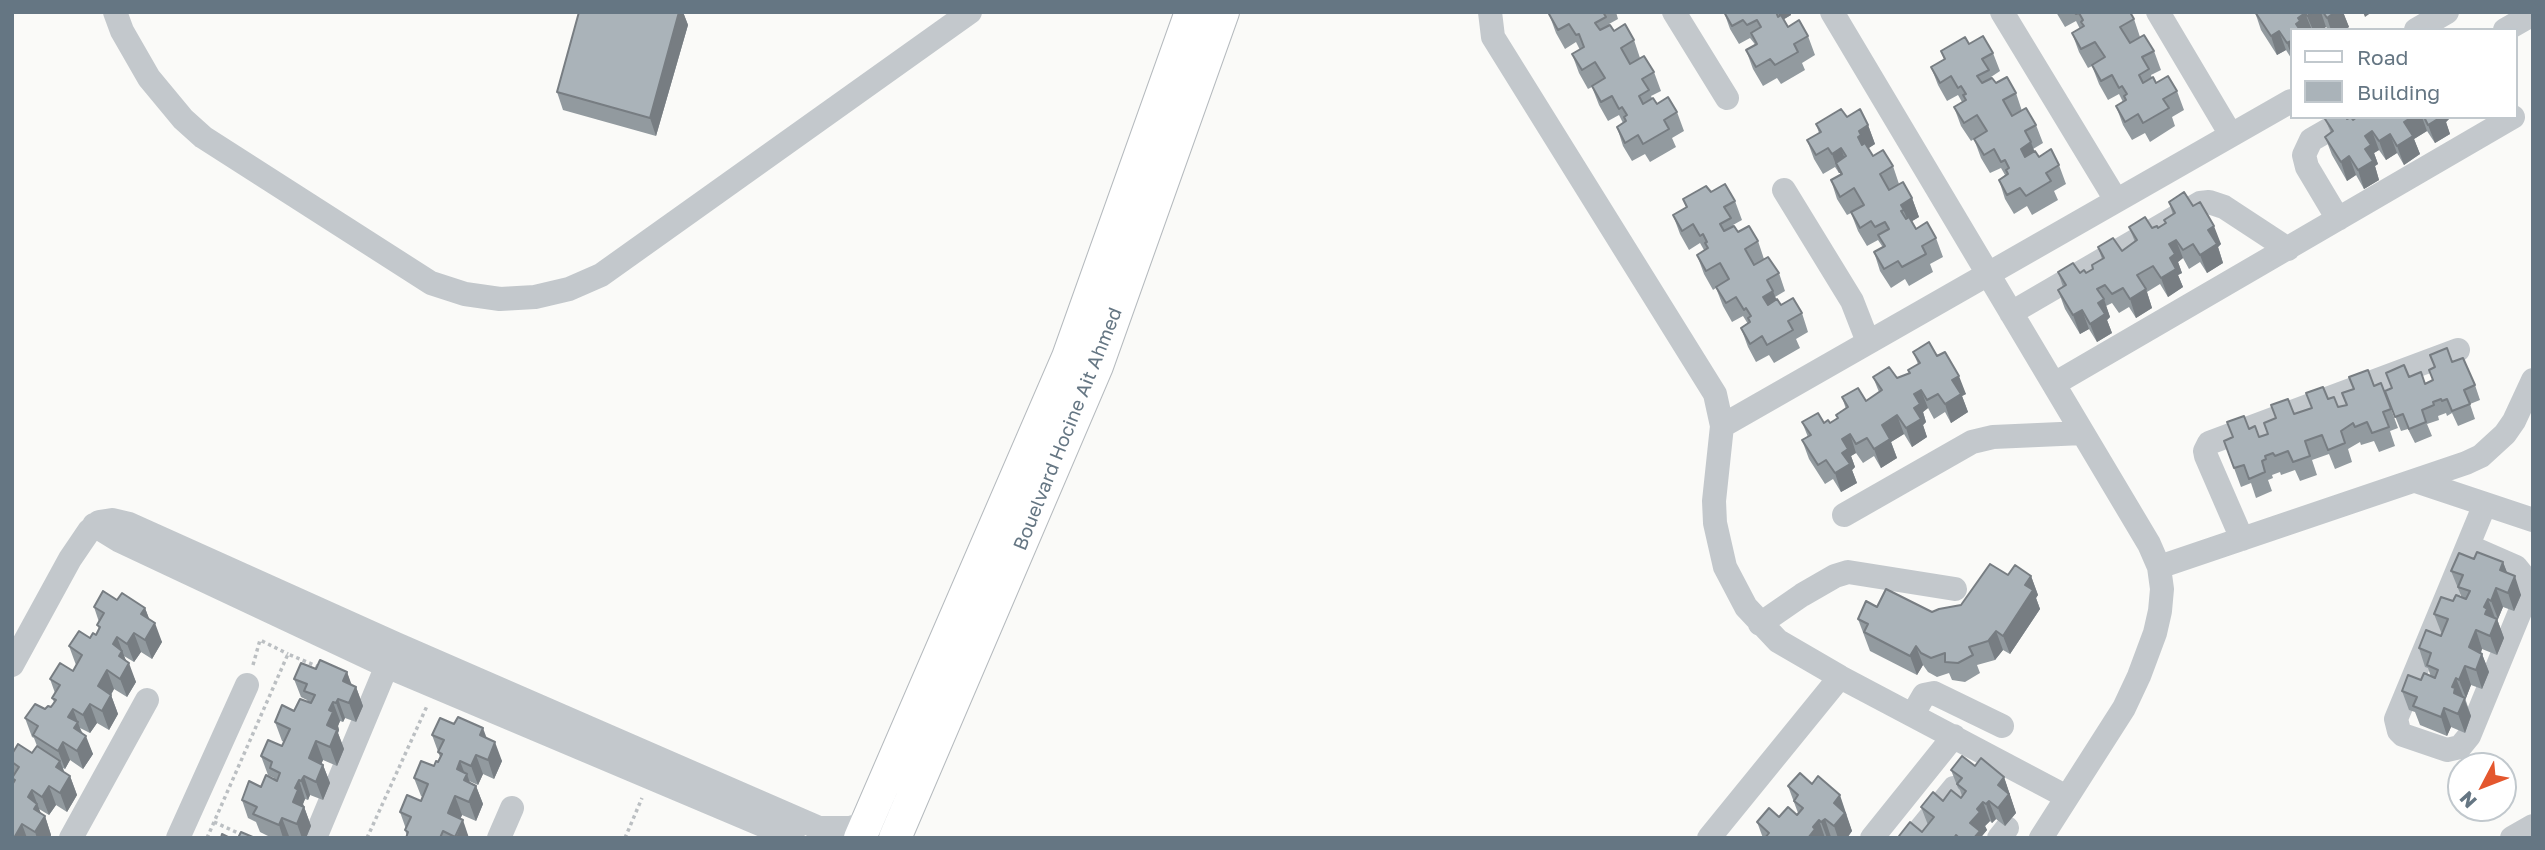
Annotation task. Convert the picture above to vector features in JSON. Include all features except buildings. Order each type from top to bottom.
[{"type":"main road","points":[[864,830],[1068,357],[1191,12]]},
{"type":"main road","name":"Bouelvard Hocine Ait Ahmed","points":[[895,838],[1097,366],[1223,12]]},
{"type":"street","points":[[115,12],[122,32],[149,78],[165,99],[203,136],[431,283],[465,294],[500,299],[535,298],[569,289],[601,275],[970,12]]},
{"type":"street","points":[[1490,12],[1493,37],[1708,382],[1718,404],[1722,426],[1714,501],[1718,545],[1734,588],[1760,624],[1778,641],[1840,677],[2067,797]]},
{"type":"street","points":[[1674,12],[1727,98]]},
{"type":"street","points":[[1832,12],[2149,544],[2159,567],[2162,589],[2160,611],[2144,666],[2124,708],[2040,838]]},
{"type":"street","points":[[2002,12],[2116,200]]},
{"type":"street","points":[[2158,12],[2231,135]]},
{"type":"street","points":[[2419,28],[2446,12]]},
{"type":"street","points":[[2508,28],[2533,14]]},
{"type":"street","points":[[1722,426],[2290,102]]},
{"type":"street","points":[[2517,115],[2533,106]]},
{"type":"street","points":[[2338,219],[2307,167],[2304,155],[2311,140],[2348,119]]},
{"type":"street","points":[[2054,384],[2511,119]]},
{"type":"street","points":[[1784,190],[1852,301],[1868,342]]},
{"type":"street","points":[[2011,313],[2200,203],[2209,202],[2224,208],[2288,249]]},
{"type":"street","points":[[2242,539],[2206,456],[2209,443],[2458,350]]},
{"type":"street","points":[[2159,567],[2466,463],[2494,446],[2514,421],[2533,380]]},
{"type":"street","points":[[1844,515],[1972,442],[1993,438],[2083,433]]},
{"type":"street","points":[[2416,481],[2533,520]]},
{"type":"street","points":[[2468,546],[2515,567],[2524,578],[2527,590],[2469,737],[2460,747],[2447,750],[2403,735],[2396,725],[2396,719],[2485,504]]},
{"type":"street","points":[[12,665],[70,559],[94,525],[120,541],[391,655],[793,838]]},
{"type":"street","points":[[1760,624],[1802,595],[1835,576],[1848,572],[1955,589]]},
{"type":"street","points":[[391,655],[435,688],[757,821],[864,830]]},
{"type":"street","points":[[315,838],[391,655]]},
{"type":"street","points":[[1709,838],[1840,677]]},
{"type":"street","points":[[178,838],[247,685]]},
{"type":"street","points":[[1913,715],[1924,695],[1931,692],[2002,726]]},
{"type":"street","points":[[71,838],[146,700]]},
{"type":"street","points":[[1872,838],[1954,736]]},
{"type":"street","points":[[1913,838],[1954,788]]},
{"type":"street","points":[[499,838],[512,808]]},
{"type":"street","points":[[2512,838],[2533,826]]},
{"type":"path","points":[[247,685],[260,640],[326,670]]},
{"type":"path","points":[[207,838],[288,654]]},
{"type":"path","points":[[367,838],[435,688]]},
{"type":"path","points":[[625,838],[650,779]]},
{"type":"path","points":[[214,822],[249,838]]}]
